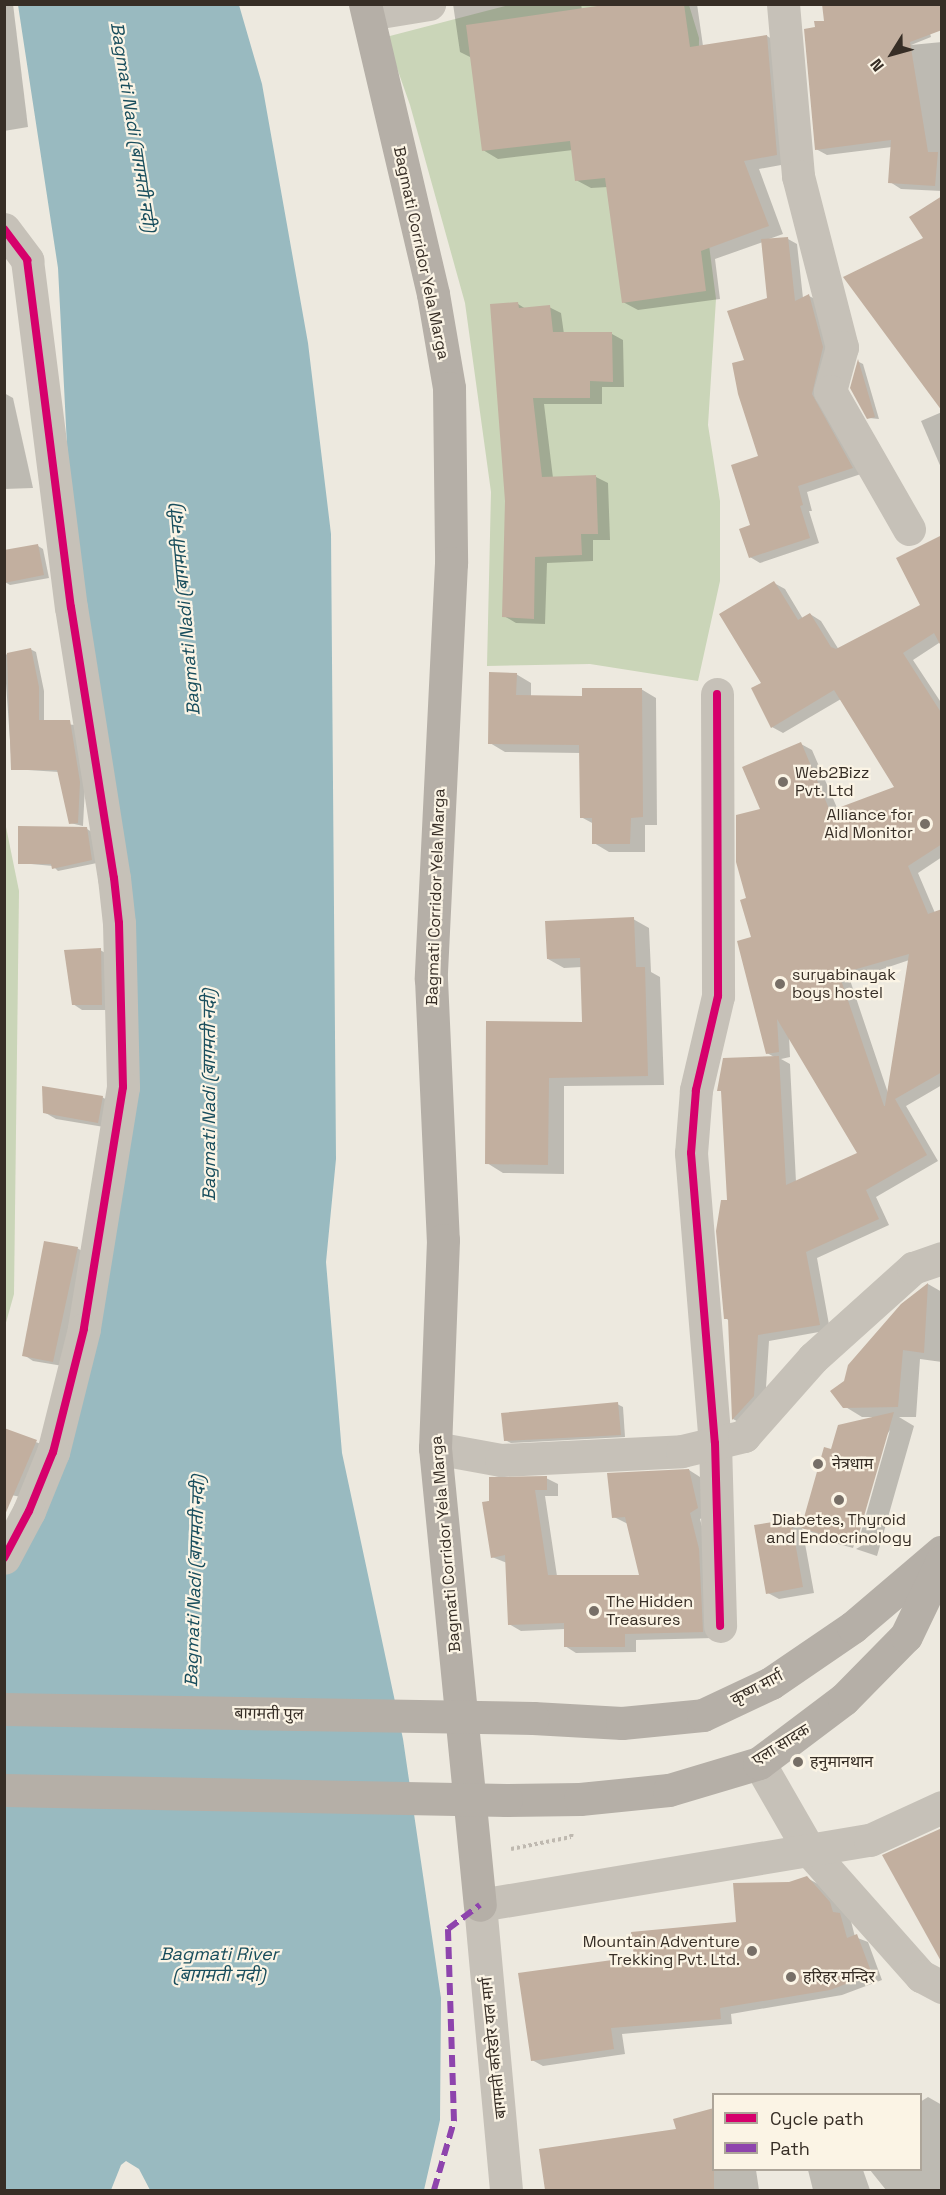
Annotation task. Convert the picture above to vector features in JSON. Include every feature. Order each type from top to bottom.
[{"type":"main road","name":"Bagmati Corridor Yela Marga","points":[[367,9],[434,294],[449,388],[451,563],[431,979],[443,1240],[435,1448],[480,1905]]},
{"type":"main road","name":"कृष्ण मार्ग","points":[[533,1718],[622,1723],[703,1715],[771,1683],[854,1627],[942,1551]]},
{"type":"main road","name":"एला सादक","points":[[4,1790],[506,1800],[580,1799],[669,1790],[759,1763],[836,1706],[906,1636],[942,1562]]},
{"type":"main road","name":"बागमती पुल","points":[[4,1709],[533,1718]]},
{"type":"street","points":[[367,9],[429,4]]},
{"type":"street","points":[[783,4],[798,176],[843,346],[830,391],[909,529]]},
{"type":"street","points":[[4,229],[27,260],[71,607],[114,878],[119,923],[123,1087],[84,1329],[52,1452],[29,1511],[4,1557]]},
{"type":"street","points":[[717,694],[718,996],[696,1090],[691,1153],[715,1443],[720,1626]]},
{"type":"street","points":[[435,1448],[501,1460],[682,1451],[744,1436],[813,1358],[896,1283],[913,1268],[942,1258]]},
{"type":"street","points":[[759,1763],[809,1850],[921,1976],[942,1987]]},
{"type":"street","points":[[480,1905],[870,1840],[942,1807]]},
{"type":"street","name":"बागमती करिडोर यल मार्ग","points":[[480,1905],[506,2190]]},
{"type":"green space","points":[[509,5],[689,5],[699,38],[698,160],[716,299],[708,425],[720,501],[720,581],[698,681],[590,664],[487,666],[491,492],[465,303],[410,105],[386,37]]},
{"type":"green space","points":[[5,822],[19,891],[14,1294],[5,1326]]},
{"type":"water","name":"Bagmati River (बागमती नदी)","points":[[18,5],[239,5],[262,84],[308,343],[331,534],[336,1159],[326,1262],[342,1453],[403,1739],[441,1998],[440,2120],[424,2190],[150,2190],[139,2169],[126,2161],[121,2165],[111,2190],[5,2190],[5,1558],[29,1511],[123,1087],[75,603],[58,268]]},
{"type":"building","points":[[611,4],[684,4],[690,47],[767,35],[777,155],[744,161],[769,226],[701,251],[706,291],[622,303],[605,178],[575,181],[570,141],[482,151],[466,25]]},
{"type":"building","points":[[822,4],[942,4],[942,30],[910,42],[928,152],[938,152],[935,186],[888,183],[891,140],[815,150],[804,29],[815,27],[814,21],[824,21]]},
{"type":"building","points":[[942,196],[942,411],[843,277],[923,238],[909,217]]},
{"type":"building","points":[[788,237],[795,301],[809,294],[823,347],[812,394],[853,468],[798,486],[803,505],[800,506],[810,538],[749,558],[739,529],[750,525],[731,465],[758,456],[738,394],[732,363],[744,360],[727,311],[767,298],[761,239]]},
{"type":"building","points":[[518,302],[519,308],[550,305],[553,332],[612,332],[613,382],[590,381],[590,398],[533,398],[542,477],[596,475],[598,534],[581,534],[582,555],[535,557],[534,619],[502,617],[505,501],[490,304]]},
{"type":"building","points":[[858,359],[875,417],[867,419],[850,388]]},
{"type":"building","points":[[942,535],[942,648],[934,633],[903,653],[942,714],[942,844],[908,866],[928,914],[942,909],[942,1072],[895,1099],[927,1155],[866,1190],[879,1219],[806,1252],[820,1325],[758,1335],[754,1396],[732,1420],[728,1319],[724,1319],[716,1231],[721,1200],[727,1200],[721,1091],[717,1091],[723,1058],[779,1056],[786,1185],[857,1153],[777,1019],[779,1052],[766,1054],[737,941],[751,937],[740,900],[746,898],[736,862],[736,815],[760,809],[742,767],[801,742],[830,811],[894,787],[834,690],[771,728],[751,688],[761,683],[719,614],[774,581],[798,620],[810,613],[831,647],[836,649],[920,605],[896,558]],"holes":[[[909,954],[885,1106],[839,974]]]},
{"type":"building","points":[[38,544],[44,575],[4,583],[4,550]]},
{"type":"building","points":[[31,648],[39,687],[39,720],[70,720],[80,782],[78,823],[69,824],[57,770],[11,770],[7,653]]},
{"type":"building","points":[[489,672],[517,673],[516,695],[582,696],[582,688],[642,688],[643,817],[631,818],[630,844],[592,844],[592,818],[580,818],[579,745],[488,744]]},
{"type":"building","points":[[18,826],[87,827],[92,860],[52,869],[51,864],[18,864]]},
{"type":"building","points":[[634,917],[636,967],[645,967],[648,1076],[549,1078],[548,1165],[485,1164],[486,1021],[582,1022],[580,958],[547,959],[545,921]]},
{"type":"building","points":[[101,948],[102,1005],[72,1005],[64,950]]},
{"type":"building","points":[[42,1086],[103,1096],[98,1123],[43,1113]]},
{"type":"building","points":[[44,1241],[78,1247],[53,1362],[22,1356]]},
{"type":"building","points":[[928,1283],[924,1353],[903,1350],[898,1407],[843,1408],[830,1391],[844,1381],[848,1365],[901,1304]]},
{"type":"building","points":[[618,1402],[621,1435],[504,1441],[501,1413]]},
{"type":"building","name":"Diabetes, Thyroid and Endocrinology","points":[[894,1412],[856,1544],[801,1528],[824,1447],[831,1449],[838,1425]]},
{"type":"building","points":[[4,1428],[37,1440],[4,1517]]},
{"type":"building","points":[[689,1469],[698,1508],[690,1513],[699,1549],[703,1632],[625,1634],[625,1647],[564,1647],[564,1623],[508,1625],[505,1555],[491,1558],[482,1502],[489,1501],[489,1477],[547,1476],[547,1490],[535,1490],[548,1575],[639,1575],[625,1517],[612,1518],[607,1473]]},
{"type":"building","points":[[791,1519],[803,1587],[766,1594],[754,1525]]},
{"type":"building","points":[[942,1828],[942,1963],[882,1855]]},
{"type":"building","points":[[807,1876],[830,1902],[833,1912],[840,1913],[847,1938],[857,1934],[872,1974],[830,1990],[720,2008],[721,2019],[611,2028],[614,2049],[531,2061],[518,1973],[634,1957],[631,1932],[736,1922],[733,1883],[789,1882]]},
{"type":"building","points":[[712,2109],[714,2190],[545,2190],[539,2149],[676,2129],[673,2119]]},
{"type":"marked path","points":[[434,2190],[454,2121],[448,1929],[480,1905]]},
{"type":"cycle path","points":[[4,229],[27,260],[71,607],[114,878],[119,923],[123,1087],[84,1329],[53,1452],[29,1511],[4,1558]]},
{"type":"cycle path","points":[[717,694],[718,996],[696,1090],[691,1153],[715,1443],[720,1626]]},
{"type":"place","name":"Web2Bizz Pvt. Ltd","points":[[783,782]]},
{"type":"place","name":"Alliance for Aid Monitor","points":[[925,824]]},
{"type":"place","name":"suryabinayak boys hostel","points":[[780,984]]},
{"type":"place","name":"नेत्रधाम","points":[[818,1464]]},
{"type":"place","name":"Diabetes, Thyroid and Endocrinology","points":[[839,1500]]},
{"type":"place","name":"The Hidden Treasures","points":[[594,1611]]},
{"type":"place","name":"हनुमानथान","points":[[798,1762]]},
{"type":"place","name":"Mountain Adventure Trekking Pvt. Ltd.","points":[[752,1951]]},
{"type":"place","name":"हरिहर मन्दिर","points":[[791,1977]]},
{"type":"water label","name":"Bagmati Nadi (बागमती नदी)","points":[[133,127]]},
{"type":"water label","name":"Bagmati Nadi (बागमती नदी)","points":[[185,610]]},
{"type":"water label","name":"Bagmati Nadi (बागमती नदी)","points":[[209,1095]]},
{"type":"water label","name":"Bagmati Nadi (बागमती नदी)","points":[[195,1581]]}]
